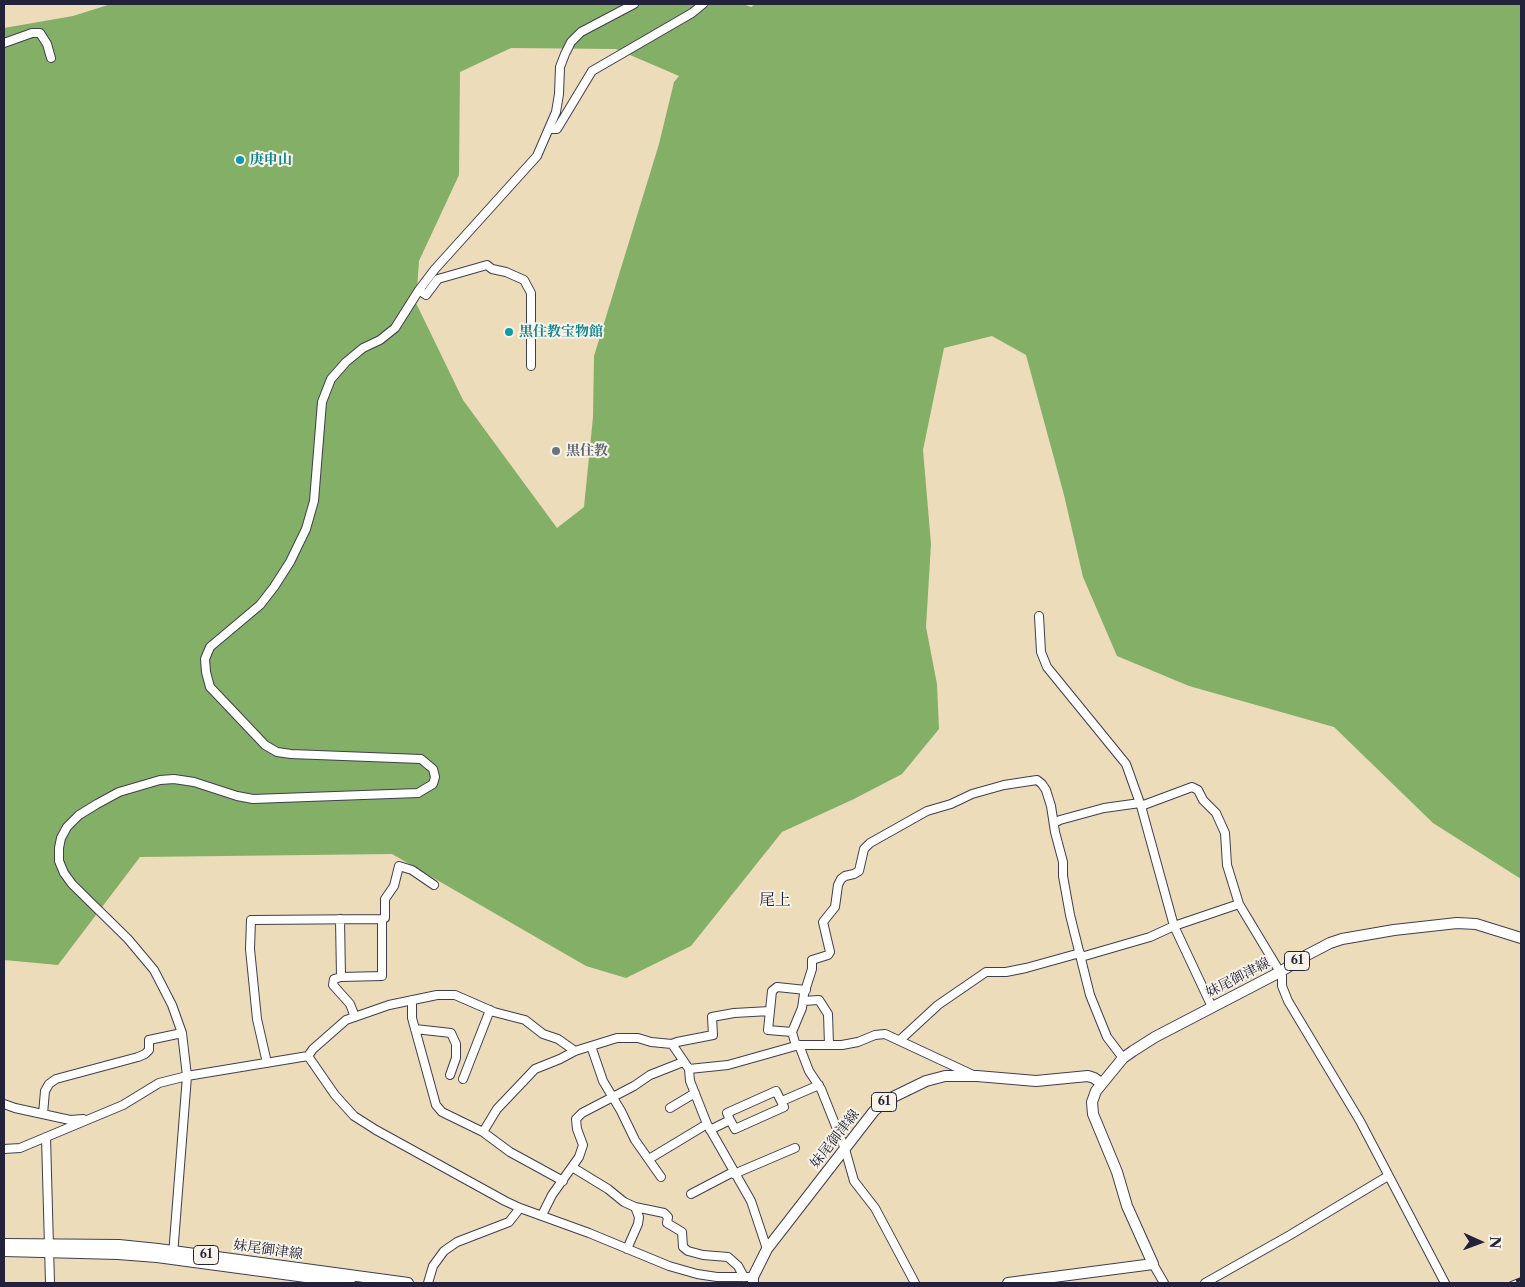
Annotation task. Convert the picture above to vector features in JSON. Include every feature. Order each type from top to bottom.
[{"type":"main road","name":"妹尾御津線","points":[[1153,1264],[1127,1206],[1117,1172],[1092,1114],[1092,1102],[1096,1091],[1124,1058],[1155,1037],[1280,972],[1330,943],[1367,934],[1469,924],[1485,926],[1521,938]]},
{"type":"main road","name":"妹尾御津線","points":[[750,1279],[767,1249],[874,1111],[887,1100],[937,1077],[977,1076],[1036,1081],[1088,1076],[1101,1084]]},
{"type":"main road","name":"妹尾御津線","points":[[4,1244],[118,1254],[173,1255],[408,1283]]},
{"type":"main road","name":"妹尾御津線","points":[[4,1251],[50,1248]]},
{"type":"main road","name":"妹尾御津線","points":[[173,1255],[350,1283]]},
{"type":"main road","points":[[1008,1283],[1153,1264]]},
{"type":"street","points":[[173,1255],[187,1076],[182,1033],[172,1005],[154,970],[128,939],[78,890],[64,873],[59,861],[61,838],[67,827],[79,815],[97,804],[119,792],[160,780],[174,779],[194,782],[237,796],[253,799],[418,794],[433,784],[435,776],[433,769],[421,759],[277,752],[265,744],[210,687],[205,659],[210,647],[260,604],[274,587],[290,562],[306,529],[314,501],[322,402],[331,379],[346,362],[363,348],[380,340],[394,328],[419,290],[461,239],[537,156],[556,112],[560,67],[571,42],[581,32],[634,4]]},
{"type":"street","points":[[549,129],[557,129],[592,71],[692,13],[703,4]]},
{"type":"street","points":[[4,43],[32,33],[40,33],[47,44],[51,58]]},
{"type":"street","points":[[419,290],[426,295],[438,279],[487,265],[524,280],[531,293],[531,366]]},
{"type":"street","points":[[1039,616],[1041,652],[1047,667],[1126,764],[1140,804],[1174,926],[1212,1007]]},
{"type":"street","points":[[915,1283],[875,1208],[854,1181],[845,1149],[819,1085],[809,1071],[792,1032],[802,1008],[812,969],[812,960],[828,955],[830,952],[828,939],[822,924],[835,907],[840,879],[858,871],[864,849],[870,843],[927,811],[951,804],[972,794],[1004,785],[1037,780],[1042,784],[1048,794],[1063,862],[1063,876],[1070,915],[1090,995],[1102,1027],[1112,1045],[1124,1058]]},
{"type":"street","points":[[1054,823],[1104,808],[1140,804],[1192,787],[1198,790],[1203,800],[1216,813],[1225,833],[1228,864],[1239,904],[1280,972],[1282,986],[1288,1002],[1360,1121],[1445,1283]]},
{"type":"street","points":[[355,1017],[350,1004],[332,986],[334,979],[341,977],[382,976],[382,919],[385,918],[385,899],[394,886],[399,866],[412,870],[434,885]]},
{"type":"street","points":[[900,1040],[938,1006],[986,972],[1006,972],[1026,968],[1150,937],[1174,926],[1239,904]]},
{"type":"street","points":[[340,919],[341,977]]},
{"type":"street","points":[[267,1063],[256,1020],[250,949],[252,920],[382,919]]},
{"type":"street","points":[[792,1032],[768,1030],[772,991],[774,988],[806,990]]},
{"type":"street","points":[[4,1149],[20,1148],[122,1105],[159,1083],[187,1076],[308,1056],[313,1049],[346,1020],[389,1005],[437,995],[455,995],[490,1010],[526,1020],[542,1034],[558,1039],[575,1051]]},
{"type":"street","points":[[412,1000],[412,1018],[436,1105],[442,1112],[483,1132],[510,1152],[563,1181]]},
{"type":"street","points":[[803,1001],[819,1000],[828,1014],[829,1045]]},
{"type":"street","points":[[463,1080],[490,1010]]},
{"type":"street","points":[[483,1132],[497,1109],[535,1069],[575,1051],[617,1038],[638,1038],[651,1042],[672,1044],[713,1035],[712,1017],[734,1013],[770,1011]]},
{"type":"street","points":[[415,1029],[451,1033],[456,1044],[456,1058],[450,1075]]},
{"type":"street","points":[[43,1114],[45,1091],[49,1084],[56,1079],[138,1057],[149,1050],[148,1040],[182,1033]]},
{"type":"street","points":[[689,1069],[728,1065],[797,1046],[842,1045],[858,1042],[875,1035],[885,1034],[977,1076]]},
{"type":"street","points":[[672,1044],[689,1069],[690,1081],[709,1127],[733,1173],[751,1201],[767,1249]]},
{"type":"street","points":[[591,1046],[603,1081],[621,1111],[635,1140],[661,1177]]},
{"type":"street","points":[[308,1056],[335,1095],[354,1116],[376,1130],[520,1208],[669,1266],[697,1274],[750,1279]]},
{"type":"street","points":[[542,1215],[552,1195],[579,1157],[583,1145],[577,1129],[576,1119],[582,1113],[650,1075],[683,1062]]},
{"type":"street","points":[[782,1101],[819,1085]]},
{"type":"street","points":[[776,1090],[782,1101],[784,1107],[735,1128],[727,1114],[776,1090]]},
{"type":"street","points":[[670,1108],[695,1094]]},
{"type":"street","points":[[4,1104],[70,1120],[87,1119]]},
{"type":"street","points":[[649,1159],[709,1127],[730,1120]]},
{"type":"street","points":[[46,1136],[50,1283]]},
{"type":"street","points":[[691,1194],[733,1173],[795,1148]]},
{"type":"street","points":[[572,1168],[608,1189],[624,1202],[635,1207],[664,1213],[668,1217],[667,1223],[682,1232],[683,1247],[688,1251],[703,1255],[728,1257],[750,1279]]},
{"type":"street","points":[[1205,1283],[1290,1236],[1388,1176]]},
{"type":"street","points":[[627,1249],[638,1224],[639,1217],[635,1207]]},
{"type":"street","points":[[428,1283],[433,1266],[444,1251],[457,1242],[508,1222],[520,1208]]},
{"type":"street","points":[[1153,1264],[1164,1283]]},
{"type":"green space","points":[[111,4],[743,4],[751,7],[755,4],[1521,4],[1521,879],[1433,823],[1334,727],[1189,686],[1117,656],[1083,577],[1064,495],[1026,355],[992,336],[944,348],[923,450],[931,544],[926,627],[937,684],[939,729],[902,774],[854,799],[782,832],[691,946],[626,978],[586,966],[392,854],[140,857],[58,965],[4,960],[4,28],[73,16]],"holes":[[[511,48],[616,49],[679,76],[674,82],[659,144],[594,356],[593,417],[584,507],[557,528],[463,400],[416,303],[419,261],[459,175],[460,72]]]},
{"type":"railway","points":[[1511,1283],[1521,1279]]},
{"type":"place","name":"庚申山","points":[[240,160]]},
{"type":"place","name":"黒住教宝物館","points":[[509,332]]},
{"type":"place","name":"黒住教","points":[[556,451]]},
{"type":"district","name":"尾上","points":[[775,900]]}]
